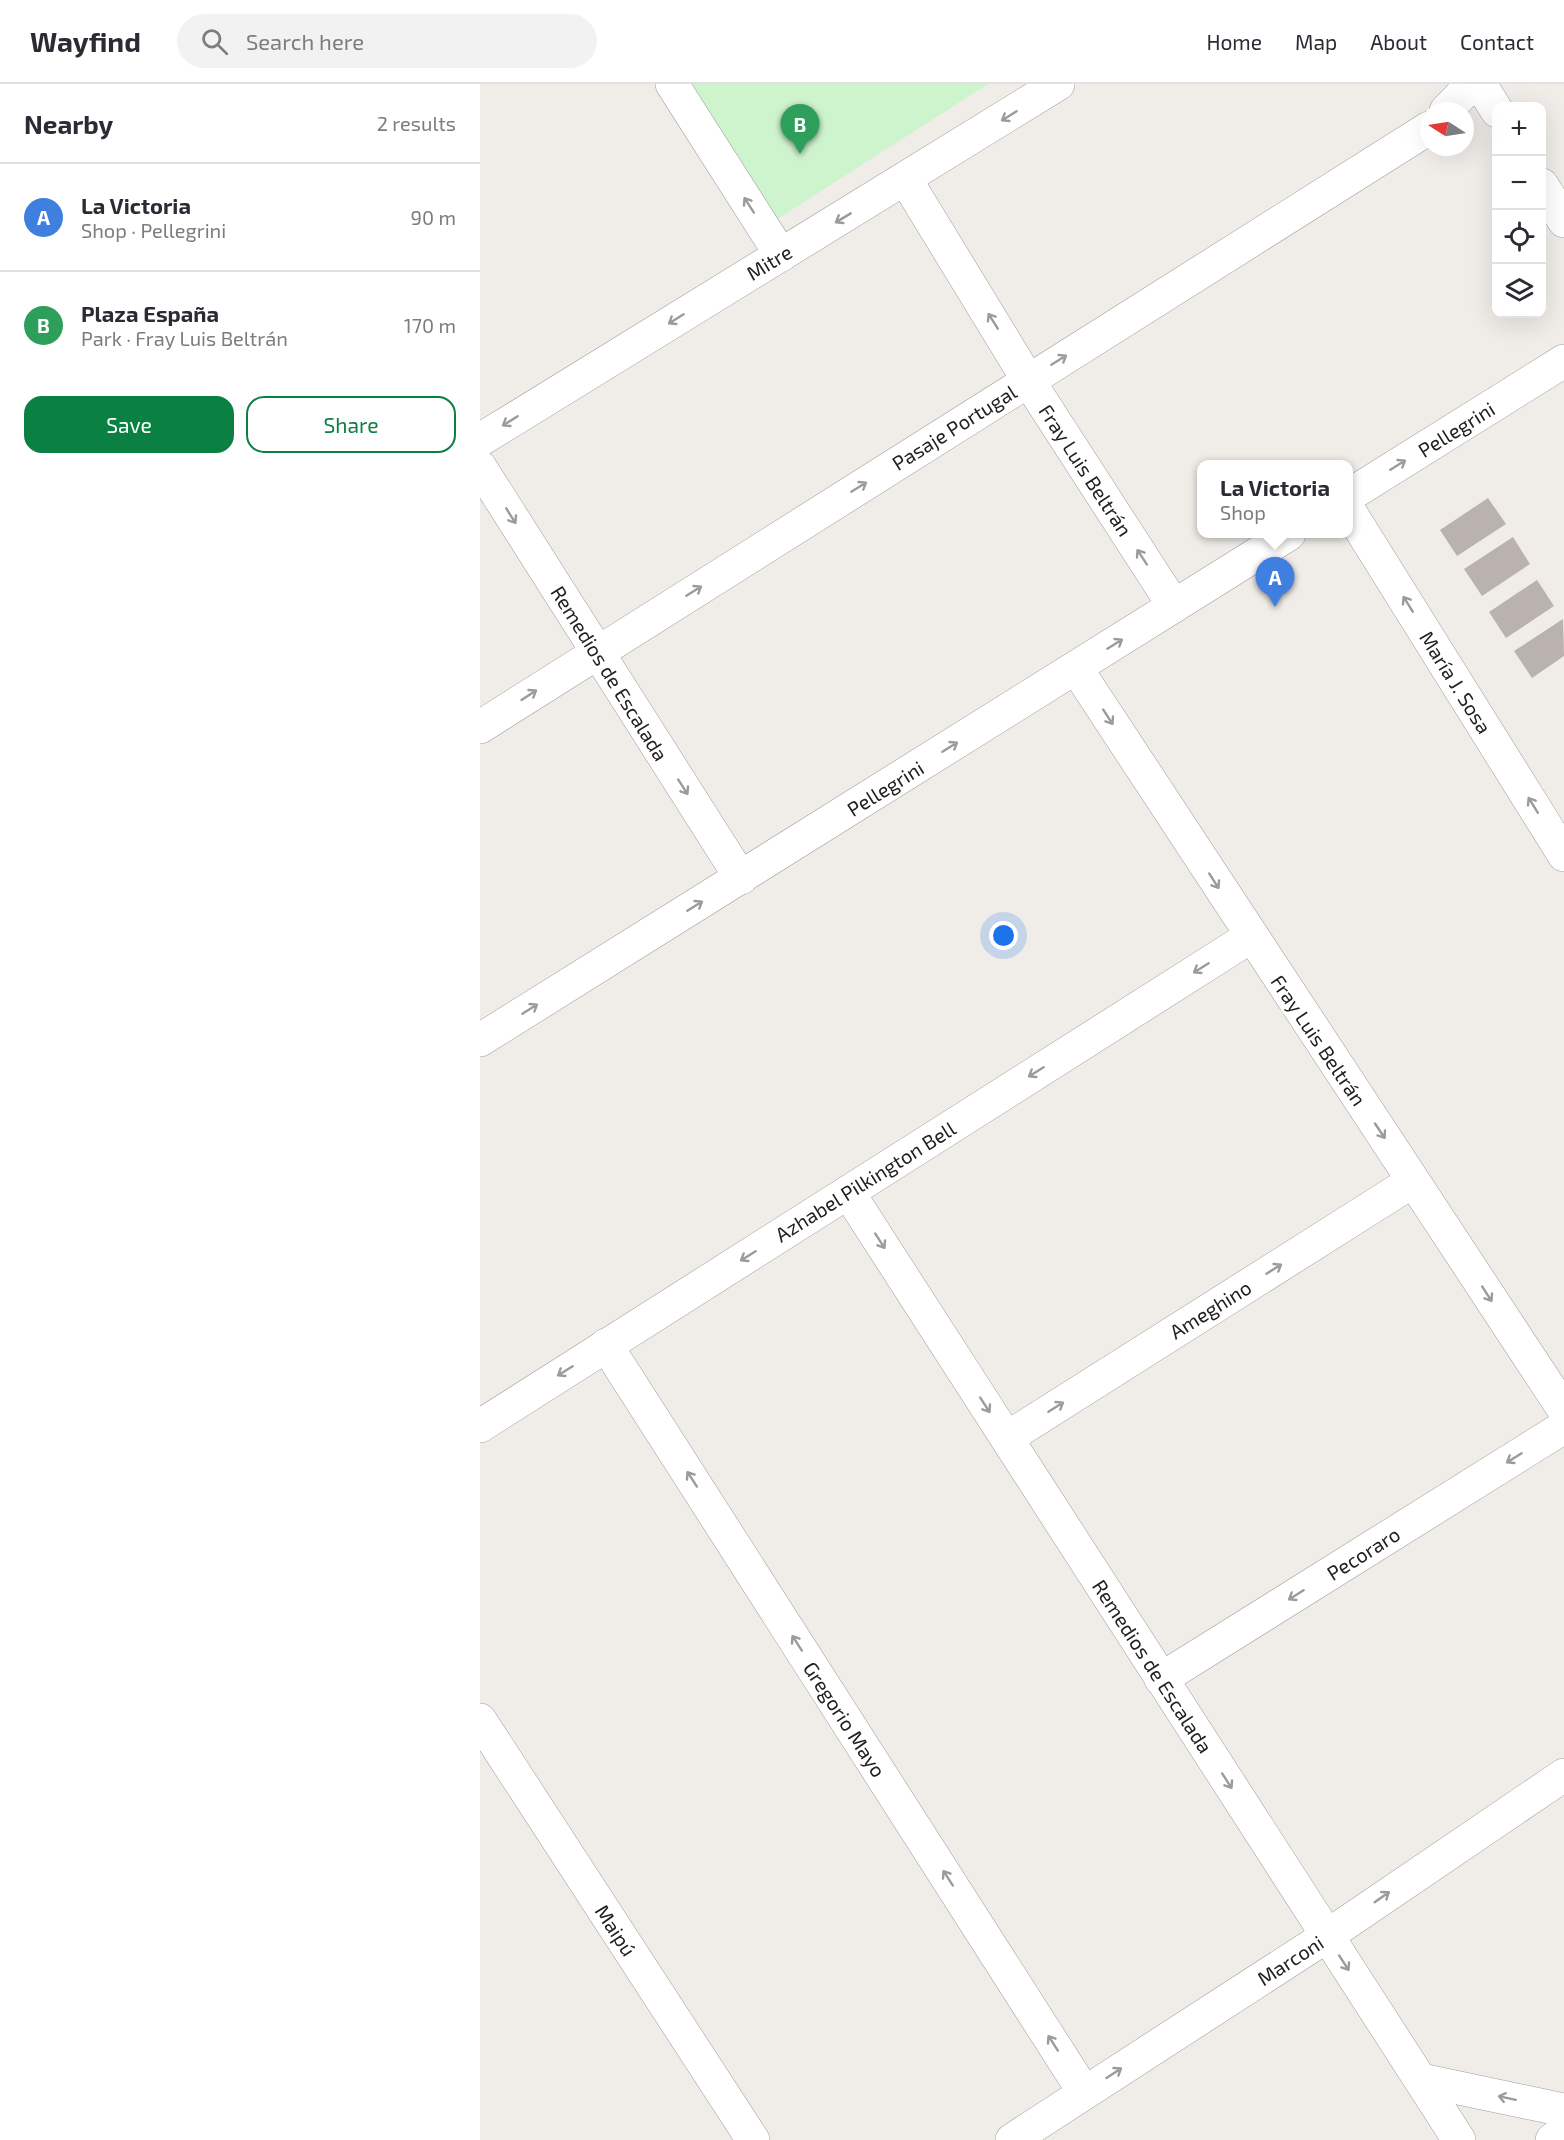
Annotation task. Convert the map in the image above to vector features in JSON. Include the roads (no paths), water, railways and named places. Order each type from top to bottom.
[{"type":"street","points":[[672,84],[781,255]]},
{"type":"street","points":[[1455,102],[1472,84]]},
{"type":"street","points":[[1480,84],[1492,103]]},
{"type":"street","name":"Mitre","points":[[480,440],[906,180],[1040,89]]},
{"type":"street","name":"Pasaje Portugal","points":[[480,727],[1420,134]]},
{"type":"street","name":"Fray Luis Beltrán","points":[[906,180],[1028,380],[1174,606]]},
{"type":"street","points":[[1546,192],[1564,221]]},
{"type":"street","name":"Pellegrini","points":[[1353,493],[1564,362]]},
{"type":"street","name":"Remedios de Escalada","points":[[480,466],[741,878]]},
{"type":"street","name":"María J. Sosa","points":[[1353,517],[1564,855]]},
{"type":"street","name":"Pellegrini","points":[[480,1040],[1283,538]]},
{"type":"street","name":"Fray Luis Beltrán","points":[[1076,668],[1250,937],[1564,1410]]},
{"type":"street","name":"Azhabel Pilkington Bell","points":[[480,1426],[1250,937]]},
{"type":"street","name":"Ameghino","points":[[1007,1438],[1413,1180]]},
{"type":"street","name":"Remedios de Escalada","points":[[848,1192],[1459,2140]]},
{"type":"street","name":"Gregorio Mayo","points":[[606,1345],[1084,2092]]},
{"type":"street","name":"Pecoraro","points":[[1161,1679],[1564,1427]]},
{"type":"street","name":"Maipú","points":[[484,1735],[742,2136]]},
{"type":"street","name":"Marconi","points":[[1012,2140],[1327,1936],[1528,1797],[1564,1775]]},
{"type":"street","points":[[1528,1797],[1564,1804]]},
{"type":"street","points":[[1421,2080],[1564,2110]]},
{"type":"street","points":[[1552,2140],[1564,2131]]},
{"type":"place","name":"Plaza España","points":[[800,154]]},
{"type":"place","name":"La Victoria","points":[[1275,607]]}]
